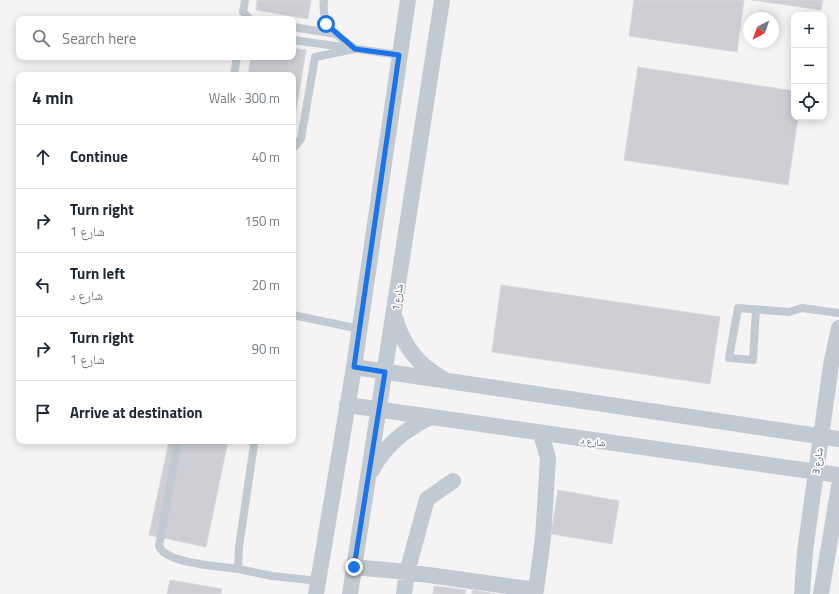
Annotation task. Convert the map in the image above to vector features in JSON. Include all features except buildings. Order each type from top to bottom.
[{"type":"street","points":[[317,587],[360,329],[408,0]]},
{"type":"street","name":"شارع 1","points":[[350,594],[442,0]]},
{"type":"street","points":[[394,316],[399,333],[407,348],[418,362],[432,373],[447,380]]},
{"type":"street","name":"شارع 3","points":[[802,594],[805,551],[831,365],[839,328]]},
{"type":"street","points":[[354,367],[839,439]]},
{"type":"street","name":"شارع د","points":[[347,406],[379,409],[541,434],[839,475]]},
{"type":"street","points":[[369,477],[377,462],[400,435],[431,417]]},
{"type":"street","points":[[354,567],[407,572],[536,592],[543,538],[548,458],[541,434]]},
{"type":"street","points":[[404,594],[407,572],[427,499],[453,481]]},
{"type":"street","points":[[821,594],[839,486]]},
{"type":"lane","points":[[245,0],[243,12],[247,16]]},
{"type":"lane","points":[[324,0],[322,10],[326,24],[355,49]]},
{"type":"lane","points":[[296,27],[336,34]]},
{"type":"lane","points":[[296,40],[399,55]]},
{"type":"lane","points":[[296,145],[301,139],[315,57],[355,49]]},
{"type":"lane","points":[[234,72],[236,60]]},
{"type":"lane","points":[[756,310],[753,360],[729,358],[738,308],[789,312],[802,308],[839,313]]},
{"type":"lane","points":[[296,316],[360,329]]},
{"type":"lane","points":[[177,444],[159,546],[161,551],[168,556],[181,560],[238,569],[317,587]]},
{"type":"lane","points":[[238,569],[239,547],[254,444]]},
{"type":"route","points":[[326,24],[355,49],[399,55],[354,367],[385,372],[354,567]]}]
